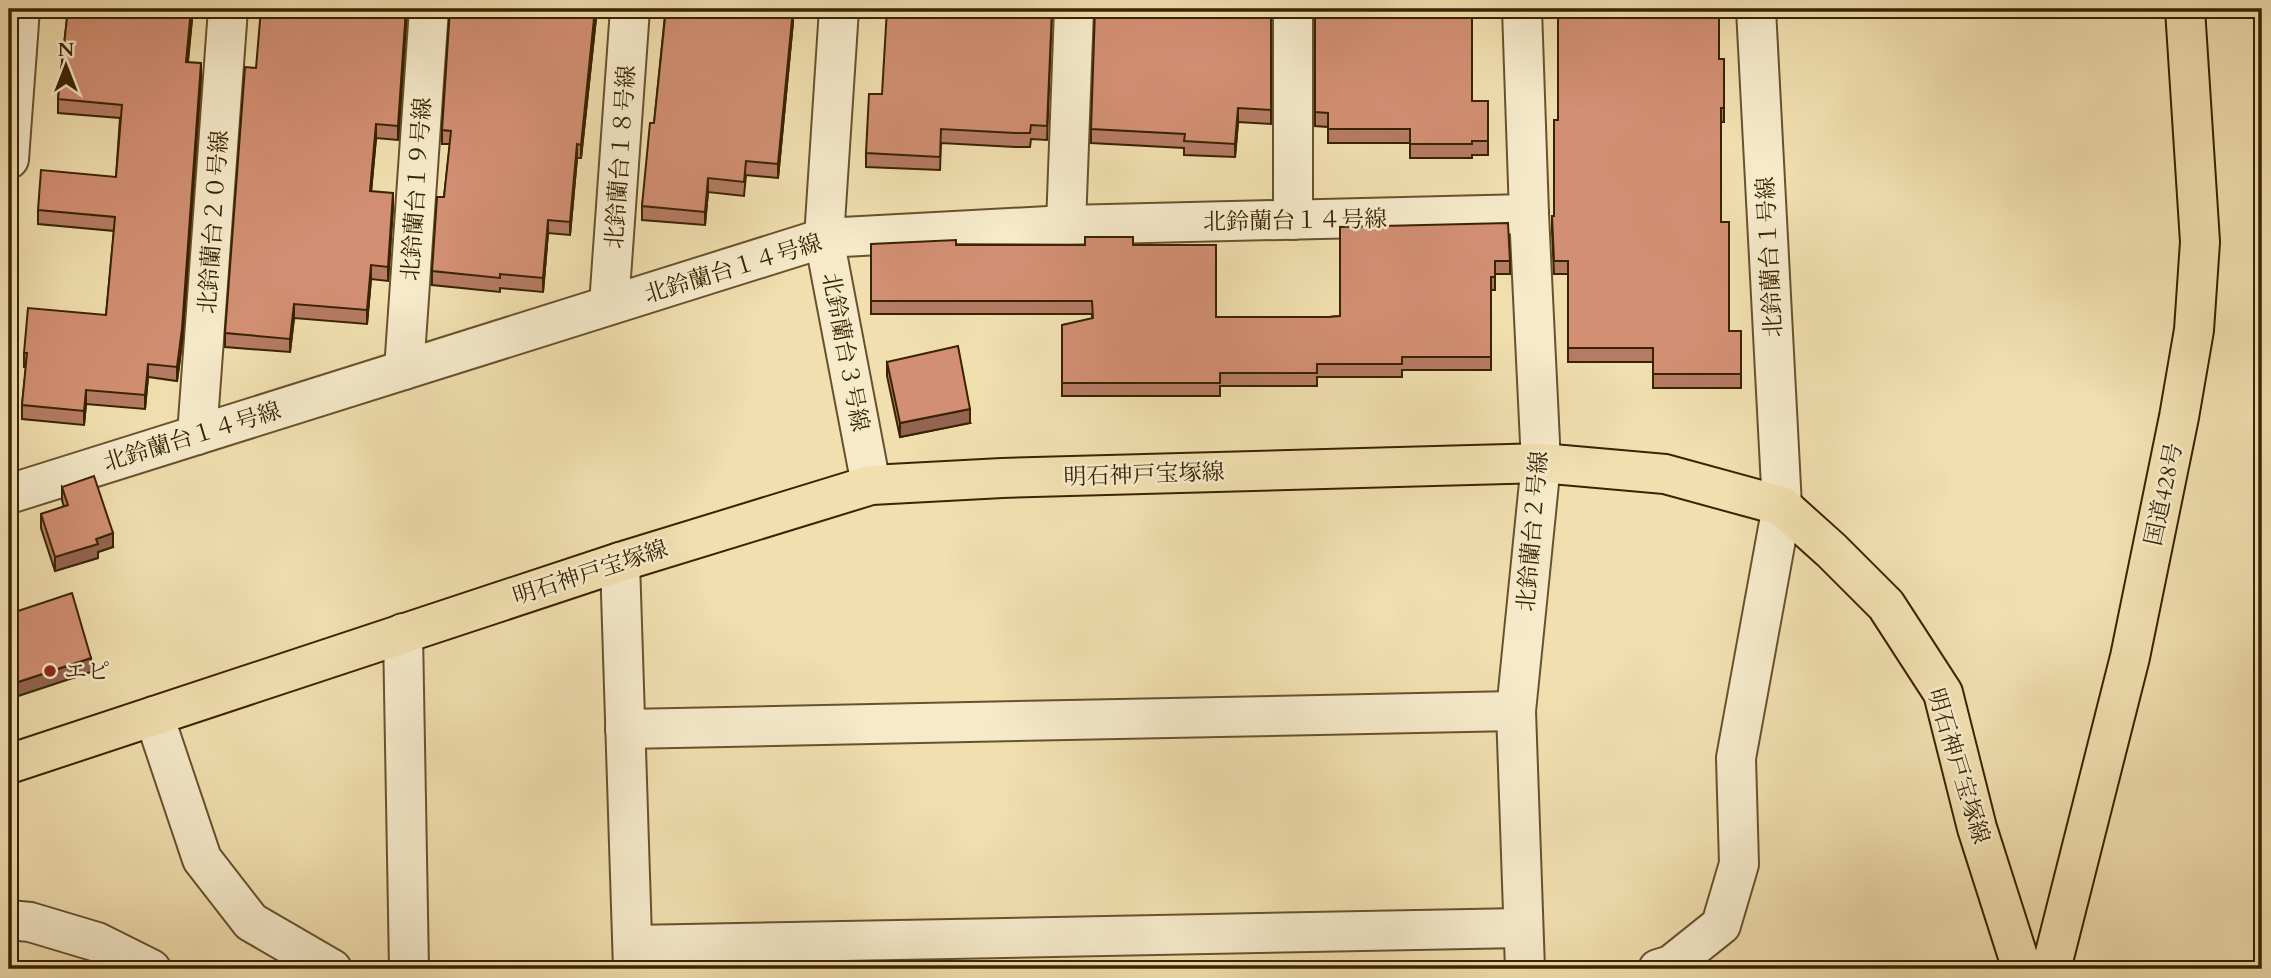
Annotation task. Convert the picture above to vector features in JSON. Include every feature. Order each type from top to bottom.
[{"type":"main road","name":"国道428号","points":[[2050,969],[2130,657],[2194,330],[2200,242],[2185,9]]},
{"type":"main road","name":"明石神戸宝塚線","points":[[9,764],[620,562],[871,485],[1002,478],[1541,463],[1665,474],[1782,506],[1886,605],[1942,693],[1977,828],[2022,969]]},
{"type":"street","points":[[9,159],[20,9]]},
{"type":"street","name":"北鈴蘭台２０号線","points":[[197,435],[228,9]]},
{"type":"street","name":"北鈴蘭台１９号線","points":[[404,370],[429,9]]},
{"type":"street","name":"北鈴蘭台１８号線","points":[[609,306],[630,9]]},
{"type":"street","name":"北鈴蘭台３号線","points":[[839,9],[824,238],[871,485]]},
{"type":"street","points":[[1066,225],[1074,9]]},
{"type":"street","points":[[1293,9],[1293,220]]},
{"type":"street","name":"北鈴蘭台２号線","points":[[1522,9],[1541,463],[1516,711],[1525,969]]},
{"type":"street","name":"北鈴蘭台１号線","points":[[1658,969],[1671,965],[1721,925],[1739,864],[1736,758],[1782,506],[1756,9]]},
{"type":"street","name":"北鈴蘭台１４号線","points":[[9,494],[824,238],[1066,225],[1529,215]]},
{"type":"street","points":[[620,562],[633,957],[1522,928]]},
{"type":"street","points":[[403,634],[409,969]]},
{"type":"street","points":[[625,729],[1516,711]]},
{"type":"street","points":[[155,716],[202,859],[251,922],[332,969]]},
{"type":"street","points":[[9,920],[30,922],[97,942],[151,969]]},
{"type":"building","points":[[68,9],[191,9],[186,62],[201,63],[177,367],[148,364],[145,395],[86,390],[84,411],[22,405],[28,308],[106,315],[115,217],[38,210],[41,170],[116,177],[122,105],[58,99]]},
{"type":"building","points":[[261,9],[406,9],[398,126],[376,124],[370,191],[393,193],[388,267],[371,265],[367,310],[294,304],[290,339],[225,333],[245,67],[256,68]]},
{"type":"building","points":[[450,9],[595,9],[581,145],[577,144],[570,222],[548,220],[543,278],[500,274],[500,278],[432,271],[437,197],[444,197],[451,131],[442,130]]},
{"type":"building","points":[[666,9],[793,9],[778,164],[746,161],[744,182],[708,178],[705,212],[642,206]]},
{"type":"building","points":[[887,9],[1052,9],[1047,126],[1031,125],[1030,133],[941,129],[940,157],[866,153],[869,94],[882,94]]},
{"type":"building","points":[[1095,9],[1271,9],[1271,110],[1238,108],[1235,144],[1184,141],[1185,134],[1091,129]]},
{"type":"building","points":[[1315,9],[1472,9],[1472,101],[1488,101],[1488,141],[1472,141],[1472,144],[1410,144],[1410,129],[1328,129],[1328,113],[1315,112]]},
{"type":"building","points":[[1558,9],[1719,9],[1719,59],[1724,59],[1721,222],[1729,222],[1729,331],[1741,331],[1741,374],[1653,374],[1653,348],[1568,348],[1568,261],[1554,261],[1552,216],[1554,120],[1558,120]]},
{"type":"building","points":[[1508,223],[1510,261],[1495,261],[1495,277],[1491,277],[1491,357],[1402,357],[1402,364],[1317,364],[1317,373],[1220,373],[1220,383],[1062,383],[1062,325],[1093,318],[1092,301],[871,301],[871,244],[956,240],[956,245],[1085,245],[1085,237],[1133,237],[1133,245],[1216,245],[1216,317],[1340,316],[1340,227]]},
{"type":"building","points":[[958,346],[970,409],[900,423],[887,362]]},
{"type":"building","points":[[94,476],[113,533],[96,539],[98,544],[55,557],[41,514],[68,505],[62,487]]},
{"type":"building","points":[[72,593],[91,658],[9,685],[9,614]]},
{"type":"place","name":"エピ","points":[[50,671]]}]
